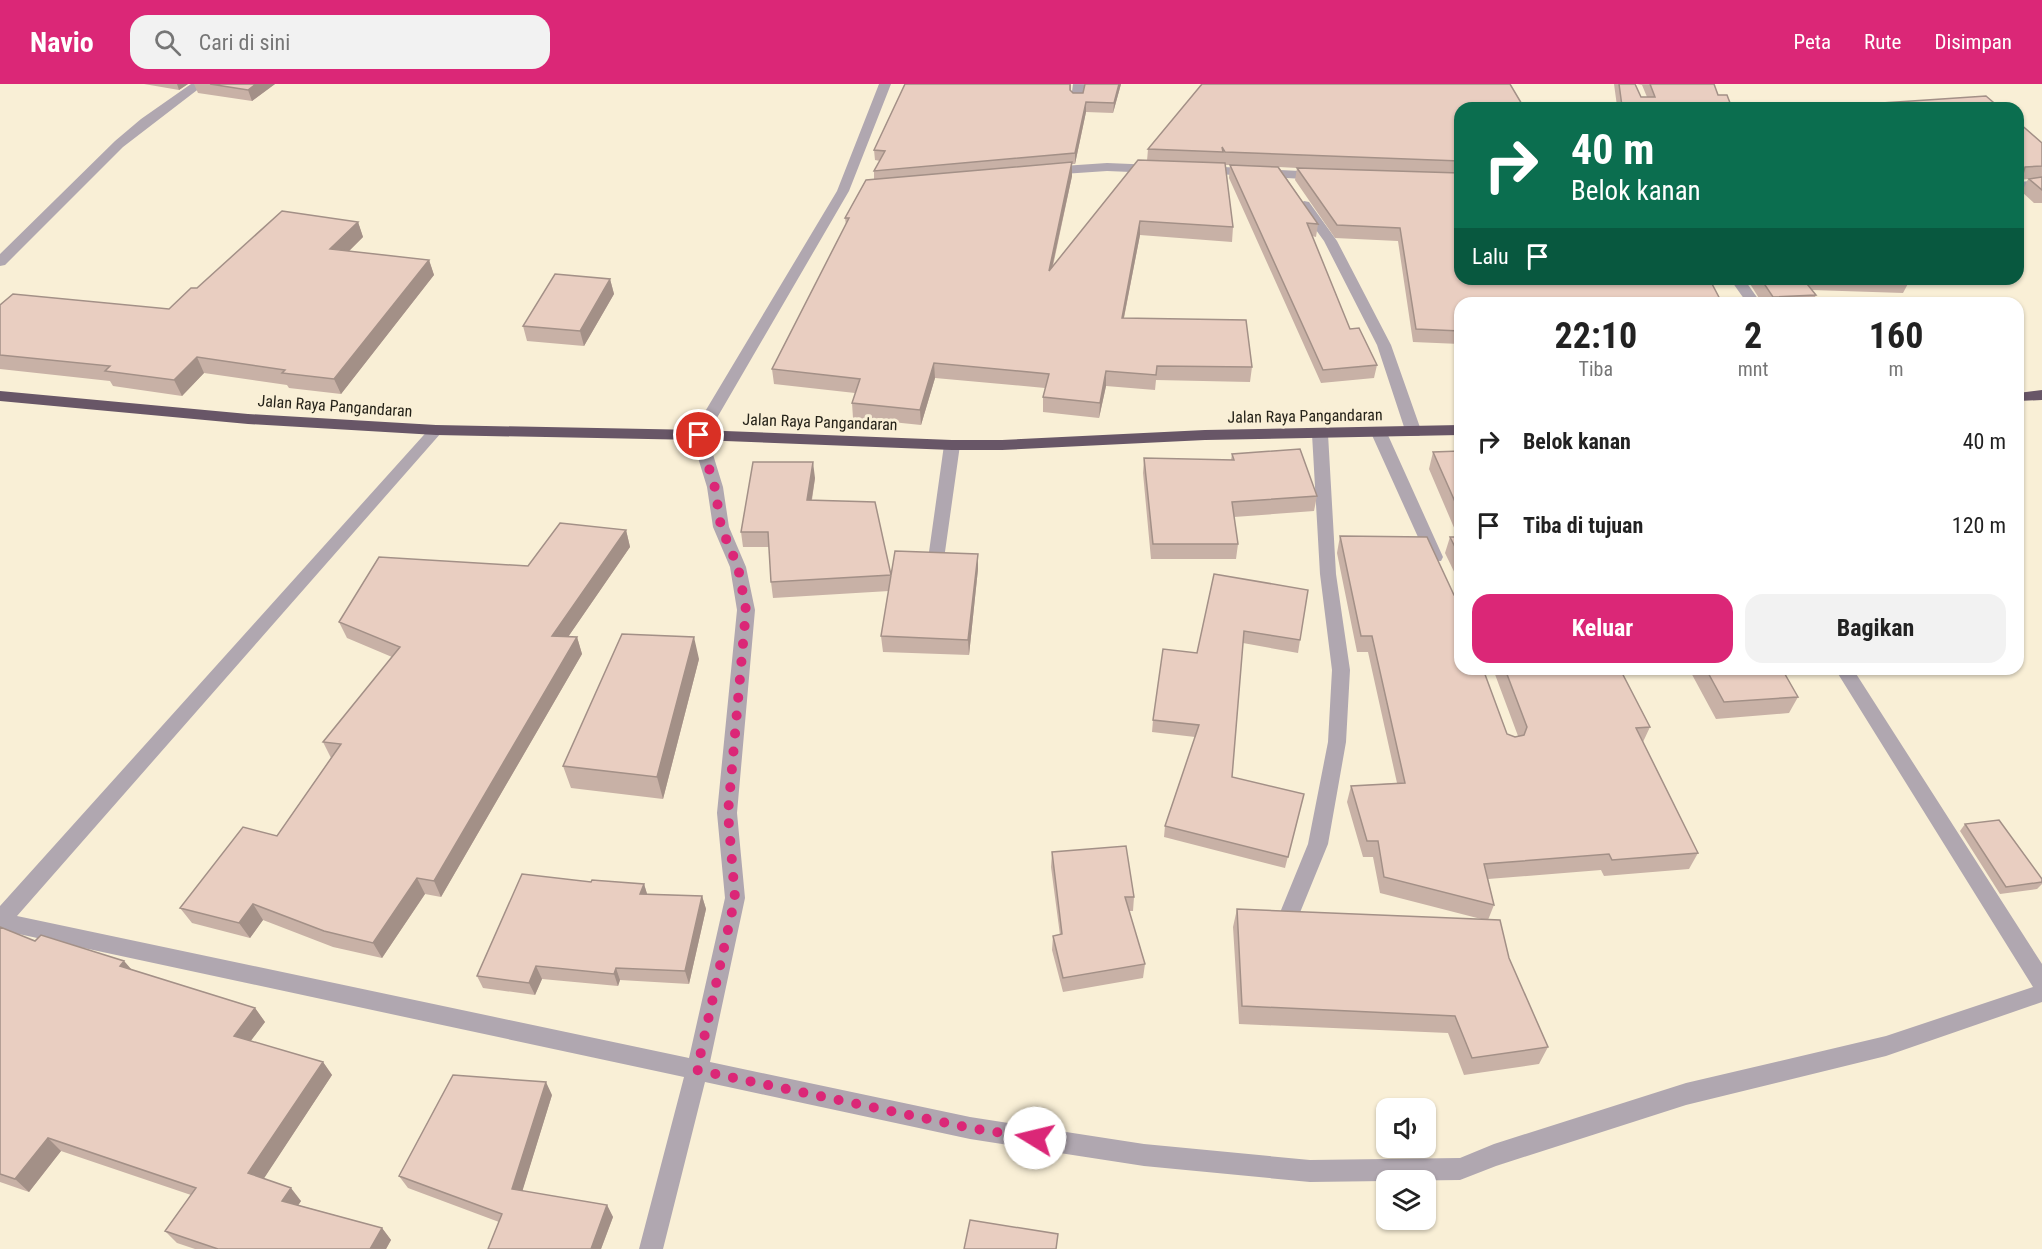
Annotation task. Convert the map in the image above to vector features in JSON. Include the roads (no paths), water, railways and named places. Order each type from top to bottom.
[{"type":"highway","points":[[2024,396],[2042,395]]},
{"type":"highway","name":"Jalan Raya Pangandaran","points":[[0,396],[248,419],[436,430],[699,435],[952,445],[1002,445],[1205,435],[1414,433],[1454,430]]},
{"type":"street","points":[[0,262],[119,144],[145,122],[199,84]]},
{"type":"street","points":[[651,1249],[697,1070],[735,898],[728,813],[746,610],[738,567],[721,527],[715,488],[699,435],[848,191],[885,84]]},
{"type":"street","points":[[1077,99],[1079,84]]},
{"type":"street","points":[[1036,172],[1107,167],[1166,169]]},
{"type":"street","points":[[1189,170],[1330,176]]},
{"type":"street","points":[[1282,174],[1330,241],[1357,292],[1384,345],[1414,433]]},
{"type":"street","points":[[2024,186],[2042,184]]},
{"type":"street","points":[[436,430],[0,921],[970,1128],[1144,1155],[1310,1171],[1460,1169],[1494,1155],[1675,1097],[1886,1046],[2042,993]]},
{"type":"street","points":[[1378,433],[1443,574]]},
{"type":"street","points":[[1289,915],[1318,844],[1337,742],[1341,670],[1328,574],[1320,434]]},
{"type":"street","points":[[936,559],[952,445]]},
{"type":"street","points":[[1848,675],[2042,984]]}]
